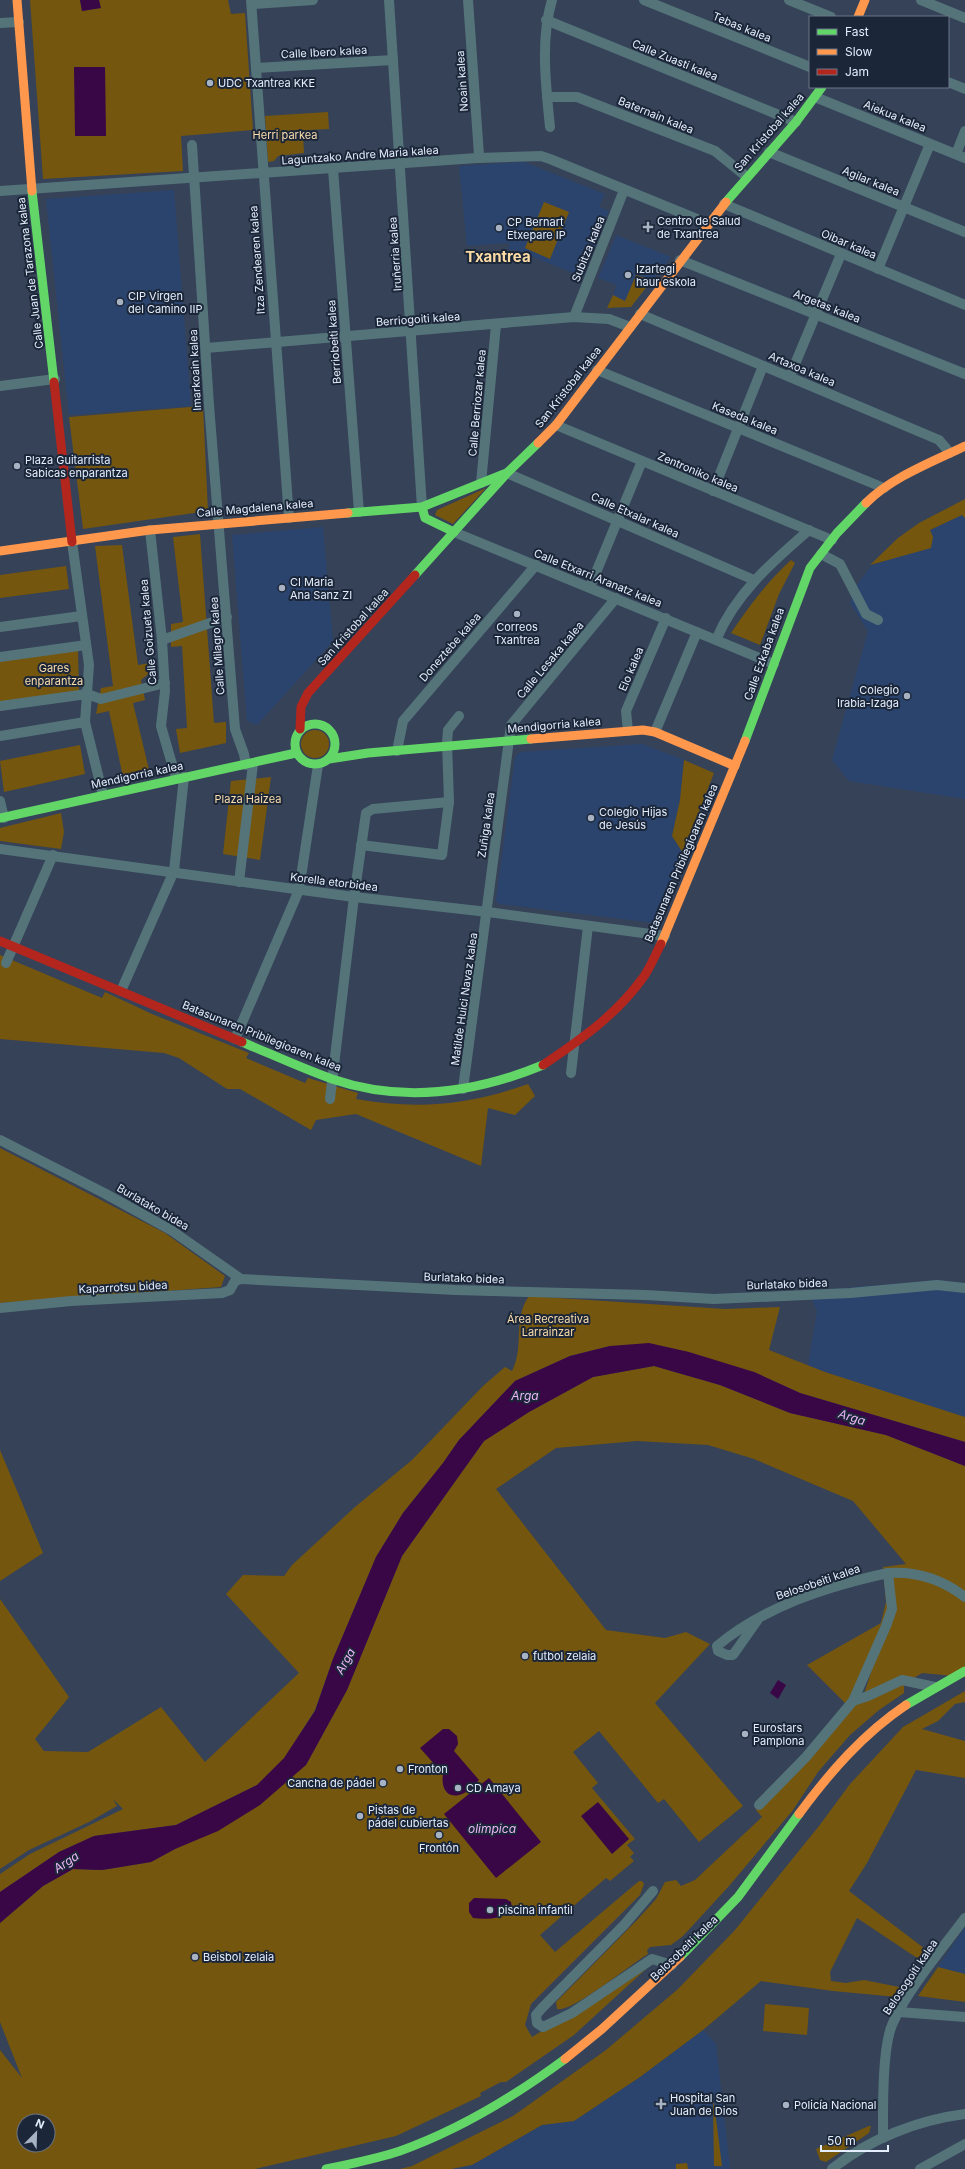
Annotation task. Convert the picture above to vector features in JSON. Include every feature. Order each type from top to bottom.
[{"type":"street","name":"Calle Juan de Tarazona kalea","points":[[17,0],[32,190],[55,379],[72,542]]},
{"type":"street","points":[[252,2],[314,0]]},
{"type":"street","name":"Iruñerria kalea","points":[[389,0],[397,163],[412,332],[422,507]]},
{"type":"street","name":"Noain kalea","points":[[468,0],[479,155],[477,158]]},
{"type":"street","points":[[550,127],[547,97],[546,20],[552,0]]},
{"type":"street","name":"Tebas kalea","points":[[644,0],[809,67]]},
{"type":"street","points":[[790,0],[829,16]]},
{"type":"street","points":[[858,16],[865,0]]},
{"type":"street","points":[[921,0],[965,18]]},
{"type":"street","name":"Itza Zendearen kalea","points":[[252,2],[263,173],[289,518]]},
{"type":"street","name":"Calle Zuasti kalea","points":[[546,20],[796,122]]},
{"type":"street","points":[[0,23],[19,22]]},
{"type":"street","name":"Calle Ibero kalea","points":[[256,68],[393,60]]},
{"type":"street","points":[[949,82],[965,89]]},
{"type":"street","name":"San Kristobal kalea","points":[[300,729],[300,707],[308,693],[507,473],[556,425],[708,224],[768,152],[796,122],[821,88]]},
{"type":"street","name":"Baternain kalea","points":[[547,97],[577,96],[708,148],[721,155],[747,177]]},
{"type":"street","name":"Aiekua kalea","points":[[816,97],[960,156]]},
{"type":"street","points":[[960,156],[965,132]]},
{"type":"street","points":[[878,269],[930,144]]},
{"type":"street","name":"Imarkoain kalea","points":[[192,145],[197,178],[206,348],[219,523]]},
{"type":"street","name":"Agilar kalea","points":[[768,152],[965,232]]},
{"type":"street","name":"Laguntzako Andre Maria kalea","points":[[0,192],[397,163],[541,156],[708,224]]},
{"type":"street","name":"Laguntzako Andre Maria kalea","points":[[263,173],[333,169],[397,163]]},
{"type":"street","name":"Berriobeiti kalea","points":[[333,169],[358,512]]},
{"type":"street","name":"Subitza kalea","points":[[574,317],[624,190]]},
{"type":"street","name":"Oibar kalea","points":[[724,204],[965,305]]},
{"type":"street","points":[[790,376],[841,254]]},
{"type":"street","name":"Argetas kalea","points":[[680,260],[965,374]]},
{"type":"street","name":"Artaxoa kalea","points":[[640,314],[939,440],[950,453]]},
{"type":"street","name":"Berriogoiti kalea","points":[[206,348],[496,325],[574,317],[609,319],[630,326]]},
{"type":"street","name":"Calle Berriozar kalea","points":[[481,484],[496,325]]},
{"type":"street","points":[[713,491],[763,366]]},
{"type":"street","name":"Kaseda kalea","points":[[597,370],[884,488]]},
{"type":"street","points":[[0,386],[55,379]]},
{"type":"street","name":"Zentroniko kalea","points":[[556,425],[832,540]]},
{"type":"street","name":"Calle Ezkaba kalea","points":[[735,766],[810,568],[853,516],[884,488],[911,472],[965,446]]},
{"type":"street","name":"Calle Ezkaba kalea","points":[[950,453],[965,452]]},
{"type":"street","points":[[590,587],[642,461]]},
{"type":"street","name":"Calle Magdalena kalea","points":[[0,551],[150,530],[422,507],[507,473]]},
{"type":"street","name":"Calle Etxalar kalea","points":[[507,473],[754,580]]},
{"type":"street","name":"Calle Etxarri Aranatz kalea","points":[[422,507],[425,518],[454,532],[666,618],[774,664]]},
{"type":"street","name":"Calle Milagro kalea","points":[[219,523],[235,729],[244,754],[250,765]]},
{"type":"street","name":"Calle Goizueta kalea","points":[[150,530],[162,640],[165,683],[161,726],[180,777]]},
{"type":"street","points":[[716,640],[728,616],[754,580],[809,530]]},
{"type":"street","points":[[72,542],[89,665],[86,722],[103,795]]},
{"type":"street","points":[[821,554],[840,564],[866,614],[878,620]]},
{"type":"street","name":"Doneztebe kalea","points":[[398,752],[403,721],[536,566]]},
{"type":"street","name":"Calle Lesaka kalea","points":[[509,741],[512,725],[616,598]]},
{"type":"street","points":[[0,627],[82,616]]},
{"type":"street","points":[[162,640],[227,617]]},
{"type":"street","name":"Elo kalea","points":[[628,731],[626,711],[666,618]]},
{"type":"street","points":[[655,732],[697,632]]},
{"type":"street","points":[[0,657],[86,645]]},
{"type":"street","points":[[0,706],[87,694],[101,698],[165,683]]},
{"type":"street","name":"San Kristobal kalea","points":[[313,723],[309,711],[310,699],[315,686]]},
{"type":"street","points":[[361,845],[442,855],[449,802],[447,747],[448,730],[459,716]]},
{"type":"street","points":[[0,736],[86,722]]},
{"type":"street","points":[[313,723],[324,726],[330,730],[334,738],[333,753],[329,759],[318,765],[301,759],[296,754],[295,740],[300,729],[313,723]]},
{"type":"street","name":"Mendigorria kalea","points":[[329,759],[368,753],[398,752],[628,731],[655,732],[735,766]]},
{"type":"street","name":"Mendigorria kalea","points":[[334,738],[345,746],[368,753]]},
{"type":"street","name":"Mendigorria kalea","points":[[278,755],[295,740]]},
{"type":"street","name":"Zuñiga kalea","points":[[488,912],[487,904],[509,741]]},
{"type":"street","name":"Mendigorria kalea","points":[[2,818],[180,777],[250,765],[278,755],[296,754]]},
{"type":"street","points":[[239,882],[250,765]]},
{"type":"street","points":[[235,1039],[299,890],[318,765]]},
{"type":"street","name":"Batasunaren Pribilegioaren kalea","points":[[0,941],[333,1079],[369,1088],[403,1093],[441,1093],[463,1089],[503,1079],[542,1065],[573,1044],[615,1012],[643,978],[665,936],[735,766]]},
{"type":"street","points":[[121,991],[174,871],[180,777]]},
{"type":"street","points":[[0,801],[2,818]]},
{"type":"street","points":[[330,1098],[354,897],[366,812],[373,809],[449,802]]},
{"type":"street","name":"Korella etorbidea","points":[[0,849],[174,871],[299,890],[488,912],[665,936]]},
{"type":"street","points":[[6,963],[53,855]]},
{"type":"street","name":"Matilde Huici Navaz kalea","points":[[463,1089],[488,912]]},
{"type":"street","points":[[571,1074],[573,1044],[588,926]]},
{"type":"street","name":"Burlatako bidea","points":[[0,1140],[104,1192],[171,1230],[241,1279],[455,1290],[714,1298],[850,1293],[937,1285],[965,1288]]},
{"type":"street","name":"Kaparrotsu bidea","points":[[0,1308],[71,1301],[222,1293],[230,1290],[235,1281],[241,1279]]},
{"type":"street","points":[[759,1805],[806,1757],[853,1701],[892,1609],[888,1573]]},
{"type":"street","name":"Belosobeiti kalea","points":[[759,1618],[787,1603],[844,1583],[888,1573],[916,1574],[947,1585],[965,1597]]},
{"type":"street","name":"Belosobeiti kalea","points":[[326,2169],[386,2155],[410,2147],[504,2099],[573,2054],[706,1933],[737,1899],[848,1754],[873,1729],[917,1697],[965,1671]]},
{"type":"street","points":[[853,1701],[868,1696],[902,1680],[935,1687]]},
{"type":"street","points":[[853,1701],[864,1702],[900,1684],[913,1688],[917,1697]]},
{"type":"street","points":[[844,1773],[868,1748],[895,1724],[958,1686]]},
{"type":"street","points":[[653,1891],[624,1925],[536,2015],[537,2024],[543,2028],[588,2002],[647,1961],[656,1958],[672,1965]]},
{"type":"street","name":"Belosogoiti kalea","points":[[883,2138],[887,2045],[892,2025],[899,2012],[965,1918]]},
{"type":"street","points":[[549,2002],[550,2011],[560,2018]]},
{"type":"street","points":[[899,2012],[965,2017]]},
{"type":"street","points":[[565,2071],[578,2061]]},
{"type":"street","points":[[370,2169],[410,2157],[513,2106],[546,2084]]},
{"type":"street","points":[[832,2169],[858,2151],[883,2138],[941,2117],[965,2114]]},
{"type":"street","points":[[920,2169],[965,2144]]},
{"type":"shaded area","name":"CP Bernart Etxepare IP","points":[[524,162],[605,194],[599,207],[609,211],[583,277],[516,250],[508,250],[509,243],[467,246],[459,166]]},
{"type":"shaded area","name":"CIP Virgen del Camino IIP","points":[[174,190],[191,406],[69,415],[46,199]]},
{"type":"shaded area","name":"Izartegi haur eskola","points":[[616,235],[671,257],[631,307],[607,308],[617,285],[598,278]]},
{"type":"shaded area","name":"Colegio Irabia-Izaga","points":[[962,515],[965,518],[965,799],[849,781],[832,760],[868,631],[850,603],[857,585],[871,566],[896,557],[931,548],[930,530]]},
{"type":"shaded area","name":"CI Maria Ana Sanz ZI","points":[[323,527],[333,641],[257,725],[247,721],[232,535]]},
{"type":"shaded area","name":"Colegio Hijas de Jesús","points":[[642,744],[684,760],[680,800],[672,836],[683,853],[655,923],[499,904],[496,900],[515,757],[520,752]]},
{"type":"shaded area","points":[[938,1280],[965,1283],[965,1422],[808,1366],[817,1311],[808,1291]]},
{"type":"shaded area","points":[[965,1927],[965,2002],[918,1996],[938,1967]]},
{"type":"shaded area","name":"Hospital San Juan de Dios","points":[[703,2030],[716,2044],[730,2169],[451,2169],[472,2165],[542,2125],[574,2121],[640,2077]]},
{"type":"green space","name":"UDC Txantrea KKE","points":[[30,0],[80,0],[82,11],[100,8],[99,0],[228,0],[231,14],[245,13],[253,130],[181,136],[183,171],[43,179]]},
{"type":"green space","name":"Herri parkea","points":[[328,112],[329,129],[308,130],[308,133],[303,133],[304,153],[278,156],[274,161],[268,162],[265,116]]},
{"type":"green space","points":[[544,202],[569,212],[550,259],[525,248]]},
{"type":"green space","points":[[636,275],[652,280],[631,307],[607,308],[613,295],[625,301]]},
{"type":"green space","points":[[203,406],[208,511],[83,529],[69,417]]},
{"type":"green space","points":[[486,488],[453,524],[435,515],[437,510]]},
{"type":"green space","points":[[965,499],[965,518],[962,515],[930,530],[933,537],[931,548],[870,565],[898,538],[919,523]]},
{"type":"green space","points":[[200,534],[214,723],[226,722],[226,743],[180,753],[176,729],[187,728],[182,646],[171,647],[171,624],[183,622],[173,537]]},
{"type":"green space","points":[[122,545],[138,665],[150,663],[151,672],[141,680],[145,700],[133,703],[151,778],[126,782],[123,777],[109,711],[96,714],[101,688],[113,686],[95,546]]},
{"type":"green space","points":[[791,560],[795,563],[779,594],[760,645],[731,633],[759,595]]},
{"type":"green space","points":[[66,566],[69,589],[0,598],[0,575]]},
{"type":"green space","name":"Gares enparantza","points":[[78,649],[79,692],[0,703],[0,661]]},
{"type":"green space","points":[[315,730],[325,734],[329,744],[325,754],[315,758],[305,754],[301,744],[305,734]]},
{"type":"green space","points":[[80,745],[85,774],[4,792],[0,761]]},
{"type":"green space","points":[[684,760],[714,773],[683,853],[672,836],[680,800]]},
{"type":"green space","name":"Plaza Haizea","points":[[271,777],[260,860],[223,854],[231,781]]},
{"type":"green space","points":[[61,813],[64,832],[61,849],[0,841],[0,828]]},
{"type":"green space","points":[[0,955],[102,998],[105,992],[152,1014],[249,1053],[246,1058],[305,1083],[308,1078],[358,1093],[356,1099],[401,1104],[443,1104],[485,1097],[528,1084],[535,1096],[515,1115],[488,1108],[481,1166],[356,1114],[316,1120],[311,1130],[240,1089],[227,1089],[179,1058],[164,1053],[0,1039]]},
{"type":"green space","points":[[0,1148],[165,1233],[225,1276],[221,1287],[0,1303]]},
{"type":"green space","name":"Área Recreativa Larrainzar","points":[[529,1296],[725,1309],[780,1307],[769,1350],[825,1372],[965,1417],[965,1442],[800,1393],[754,1372],[610,1346],[570,1356],[515,1381],[459,1440],[443,1463],[403,1513],[376,1557],[333,1659],[315,1710],[284,1759],[257,1785],[176,1825],[94,1836],[59,1852],[0,1892],[0,1874],[30,1854],[123,1809],[113,1799],[117,1806],[89,1822],[29,1850],[0,1869],[0,1599],[69,1697],[35,1739],[44,1751],[88,1752],[161,1707],[205,1762],[299,1673],[226,1594],[243,1575],[284,1576],[292,1565],[355,1507],[412,1460],[483,1386],[505,1367],[512,1371],[518,1352],[521,1314]]},
{"type":"green space","points":[[654,1366],[720,1385],[790,1413],[886,1435],[965,1466],[965,1677],[922,1673],[904,1684],[904,1693],[879,1710],[850,1735],[818,1772],[793,1810],[729,1886],[683,1936],[671,1945],[650,1947],[647,1950],[648,1954],[602,1987],[575,2004],[557,2009],[556,2002],[637,1920],[656,1899],[665,1882],[676,1880],[681,1886],[695,1880],[762,1817],[756,1810],[759,1805],[849,1707],[807,1665],[881,1623],[886,1602],[883,1567],[906,1564],[853,1501],[754,1459],[708,1445],[637,1441],[556,1448],[496,1489],[606,1630],[665,1638],[686,1632],[710,1644],[655,1703],[743,1806],[699,1842],[664,1799],[658,1803],[599,1731],[573,1752],[598,1783],[592,1788],[635,1839],[627,1845],[634,1853],[630,1857],[634,1861],[610,1881],[606,1878],[540,1935],[555,1952],[639,1881],[642,1881],[644,1884],[640,1895],[531,2004],[525,2025],[532,2037],[647,1967],[646,1969],[574,2035],[506,2082],[501,2082],[480,2093],[481,2096],[396,2136],[255,2169],[0,2169],[0,2050],[22,2078],[0,2022],[0,1923],[43,1886],[73,1869],[102,1870],[151,1862],[175,1849],[306,1765],[347,1690],[402,1556],[484,1441],[529,1412],[593,1377]],"holes":[[[884,1632],[863,1697],[853,1700]]]},
{"type":"green space","points":[[0,1450],[43,1553],[0,1581]]},
{"type":"green space","points":[[965,1691],[965,1702],[955,1704],[938,1721],[922,1729],[965,1741],[965,1778],[916,1770],[867,1863],[849,1891],[929,1952],[923,1962],[857,1918],[830,1972],[831,1981],[846,1983],[864,1980],[904,1988],[897,1997],[833,1991],[761,1981],[703,2030],[640,2077],[574,2121],[542,2125],[472,2165],[451,2169],[400,2169],[412,2166],[513,2116],[606,2050],[678,1989],[735,1930],[819,1826],[850,1784],[903,1727]]},
{"type":"green space","points":[[938,1967],[965,1974],[965,2002],[918,1996]]},
{"type":"green space","points":[[765,2004],[809,2008],[807,2035],[763,2031]]},
{"type":"green space","points":[[714,2103],[722,2166],[714,2166]]},
{"type":"green space","points":[[871,2126],[869,2133],[826,2162],[820,2160],[816,2149]]},
{"type":"green space","points":[[687,2163],[688,2169],[676,2169],[676,2164]]},
{"type":"water","points":[[80,0],[99,0],[101,8],[82,11]]},
{"type":"water","points":[[74,67],[105,67],[106,136],[75,136]]},
{"type":"water","name":"Arga","points":[[649,1343],[689,1352],[754,1372],[800,1393],[965,1442],[965,1466],[886,1435],[790,1413],[720,1385],[654,1366],[593,1377],[529,1412],[484,1441],[402,1556],[347,1690],[306,1765],[260,1805],[218,1831],[175,1849],[151,1862],[102,1870],[73,1869],[43,1886],[0,1923],[0,1892],[59,1852],[94,1836],[176,1825],[257,1785],[284,1758],[315,1711],[333,1659],[376,1557],[403,1513],[443,1463],[459,1440],[515,1381],[570,1356],[610,1346]]},
{"type":"water","points":[[778,1680],[786,1685],[778,1699],[770,1693]]},
{"type":"water","points":[[443,1729],[449,1729],[457,1736],[458,1744],[454,1751],[479,1780],[462,1794],[448,1794],[444,1788],[443,1774],[420,1748]]},
{"type":"water","name":"olimpica","points":[[489,1778],[541,1842],[496,1878],[444,1814]]},
{"type":"water","points":[[598,1802],[629,1839],[612,1854],[581,1816]]},
{"type":"water","name":"piscina infantil","points":[[474,1898],[506,1899],[511,1902],[512,1909],[499,1917],[483,1919],[473,1918],[469,1912],[469,1903]]},
{"type":"traffic: fast","points":[[726,202],[796,122],[821,88]]},
{"type":"traffic: fast","points":[[32,191],[54,382]]},
{"type":"traffic: fast","points":[[415,575],[507,473],[538,443]]},
{"type":"traffic: fast","points":[[348,513],[422,507],[504,474]]},
{"type":"traffic: fast","points":[[745,741],[810,568],[837,533],[866,503]]},
{"type":"traffic: fast","points":[[422,507],[425,518],[454,532]]},
{"type":"traffic: fast","points":[[319,724],[326,727],[332,733],[335,744],[334,752],[326,761],[319,764],[311,764],[304,761],[296,752],[295,740],[298,733],[307,725],[319,724]]},
{"type":"traffic: fast","points":[[329,759],[368,753],[531,739]]},
{"type":"traffic: fast","points":[[0,818],[296,753]]},
{"type":"traffic: fast","points":[[242,1042],[332,1079],[385,1091],[438,1092],[465,1088],[517,1075],[543,1065]]},
{"type":"traffic: fast","points":[[906,1705],[965,1671]]},
{"type":"traffic: fast","points":[[680,1957],[738,1897],[799,1814]]},
{"type":"traffic: fast","points":[[326,2169],[391,2154],[444,2133],[506,2099],[565,2059]]},
{"type":"traffic: slow","points":[[17,0],[32,191]]},
{"type":"traffic: slow","points":[[858,16],[865,0]]},
{"type":"traffic: slow","points":[[538,443],[556,425],[726,202]]},
{"type":"traffic: slow","points":[[866,503],[888,485],[900,478],[965,446]]},
{"type":"traffic: slow","points":[[0,551],[150,530],[348,513]]},
{"type":"traffic: slow","points":[[531,739],[643,730],[655,732],[735,766]]},
{"type":"traffic: slow","points":[[661,944],[745,741]]},
{"type":"traffic: slow","points":[[799,1814],[823,1783],[861,1741],[890,1716],[906,1705]]},
{"type":"traffic: slow","points":[[565,2059],[602,2029],[680,1957]]},
{"type":"traffic: jam","points":[[54,382],[72,542]]},
{"type":"traffic: jam","points":[[300,729],[301,707],[308,693],[415,575]]},
{"type":"traffic: jam","points":[[0,941],[242,1042]]},
{"type":"traffic: jam","points":[[543,1065],[583,1037],[620,1005],[645,975],[661,944]]},
{"type":"place","name":"UDC Txantrea KKE","points":[[210,83]]},
{"type":"place","name":"Centro de Salud de Txantrea","points":[[648,227]]},
{"type":"place","name":"CP Bernart Etxepare IP","points":[[499,228]]},
{"type":"place","name":"Izartegi haur eskola","points":[[628,275]]},
{"type":"place","name":"CIP Virgen del Camino IIP","points":[[120,302]]},
{"type":"place","name":"Plaza Guitarrista Sabicas enparantza","points":[[17,466]]},
{"type":"place","name":"CI Maria Ana Sanz ZI","points":[[282,588]]},
{"type":"place","name":"Correos Txantrea","points":[[517,614]]},
{"type":"place","name":"Colegio Irabia-Izaga","points":[[907,696]]},
{"type":"place","name":"Colegio Hijas de Jesús","points":[[591,818]]},
{"type":"place","name":"futbol zelaia","points":[[525,1656]]},
{"type":"place","name":"Eurostars Pamplona","points":[[745,1734]]},
{"type":"place","name":"Fronton","points":[[400,1769]]},
{"type":"place","name":"Cancha de pádel","points":[[383,1783]]},
{"type":"place","name":"CD Amaya","points":[[458,1788]]},
{"type":"place","name":"Pistas de pádel cubiertas","points":[[360,1816]]},
{"type":"place","name":"Frontón","points":[[439,1835]]},
{"type":"place","name":"piscina infantil","points":[[490,1910]]},
{"type":"place","name":"Beisbol zelaia","points":[[195,1957]]},
{"type":"place","name":"Hospital San Juan de Dios","points":[[661,2104]]},
{"type":"place","name":"Policía Nacional","points":[[786,2105]]},
{"type":"district","name":"Txantrea","points":[[498,256]]}]
